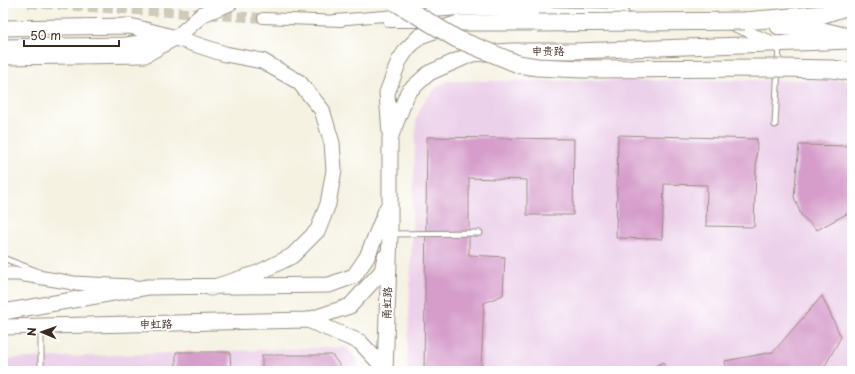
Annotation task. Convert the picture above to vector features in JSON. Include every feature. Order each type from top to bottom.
[{"type":"highway","points":[[397,3],[433,26],[470,45],[518,64],[538,67],[832,69],[852,72]]},
{"type":"highway","points":[[538,23],[745,22],[824,14],[852,5]]},
{"type":"highway","points":[[745,22],[823,31],[850,40]]},
{"type":"main road","points":[[3,47],[126,45],[176,38],[203,14],[230,3]]},
{"type":"main road","points":[[390,138],[387,92],[399,61],[407,49],[420,36],[458,23],[538,23]]},
{"type":"main road","points":[[3,28],[130,26],[176,38],[225,54],[262,62],[299,82],[322,110],[332,143],[334,170],[328,204],[318,230],[292,256],[258,273],[211,288]]},
{"type":"main road","name":"申贵路","points":[[390,234],[390,138],[408,92],[429,73],[472,54],[511,51],[575,51],[850,40]]},
{"type":"main road","points":[[3,312],[148,288],[329,285],[354,276],[367,257],[390,200]]},
{"type":"main road","name":"申虹路","points":[[3,327],[308,320],[350,306],[382,271],[390,234]]},
{"type":"main road","name":"甬虹路","points":[[385,370],[390,234]]},
{"type":"main road","name":"申虹路","points":[[308,320],[360,342],[385,370]]},
{"type":"street","points":[[335,20],[458,10],[687,16],[709,18],[779,44]]},
{"type":"street","points":[[263,18],[458,23]]},
{"type":"street","points":[[3,58],[145,56],[176,38]]},
{"type":"street","points":[[3,274],[19,274],[74,283],[148,288]]},
{"type":"lane","points":[[775,125],[779,44]]},
{"type":"lane","points":[[390,234],[480,233]]},
{"type":"lane","points":[[3,258],[57,280]]},
{"type":"lane","points":[[41,326],[41,371]]},
{"type":"shaded area","points":[[852,80],[852,367],[844,371],[407,371],[416,119],[423,103],[435,89],[447,81]]},
{"type":"shaded area","points":[[346,347],[358,361],[358,371],[3,371],[3,359]]},
{"type":"building","points":[[618,135],[757,139],[754,227],[706,226],[707,185],[664,184],[662,239],[616,238]]},
{"type":"building","points":[[427,137],[574,139],[573,215],[527,215],[527,180],[469,178],[469,255],[505,257],[503,295],[484,303],[481,371],[424,371]]},
{"type":"building","points":[[799,145],[852,146],[852,211],[817,230],[801,215],[794,197]]},
{"type":"building","points":[[822,296],[841,337],[822,371],[727,371],[725,361],[773,352]]},
{"type":"building","points":[[176,352],[230,352],[231,371],[176,371]]},
{"type":"building","points":[[262,355],[332,355],[344,371],[262,371]]},
{"type":"building","points":[[663,362],[667,371],[645,371]]},
{"type":"tunnel","points":[[28,3],[263,18]]}]
